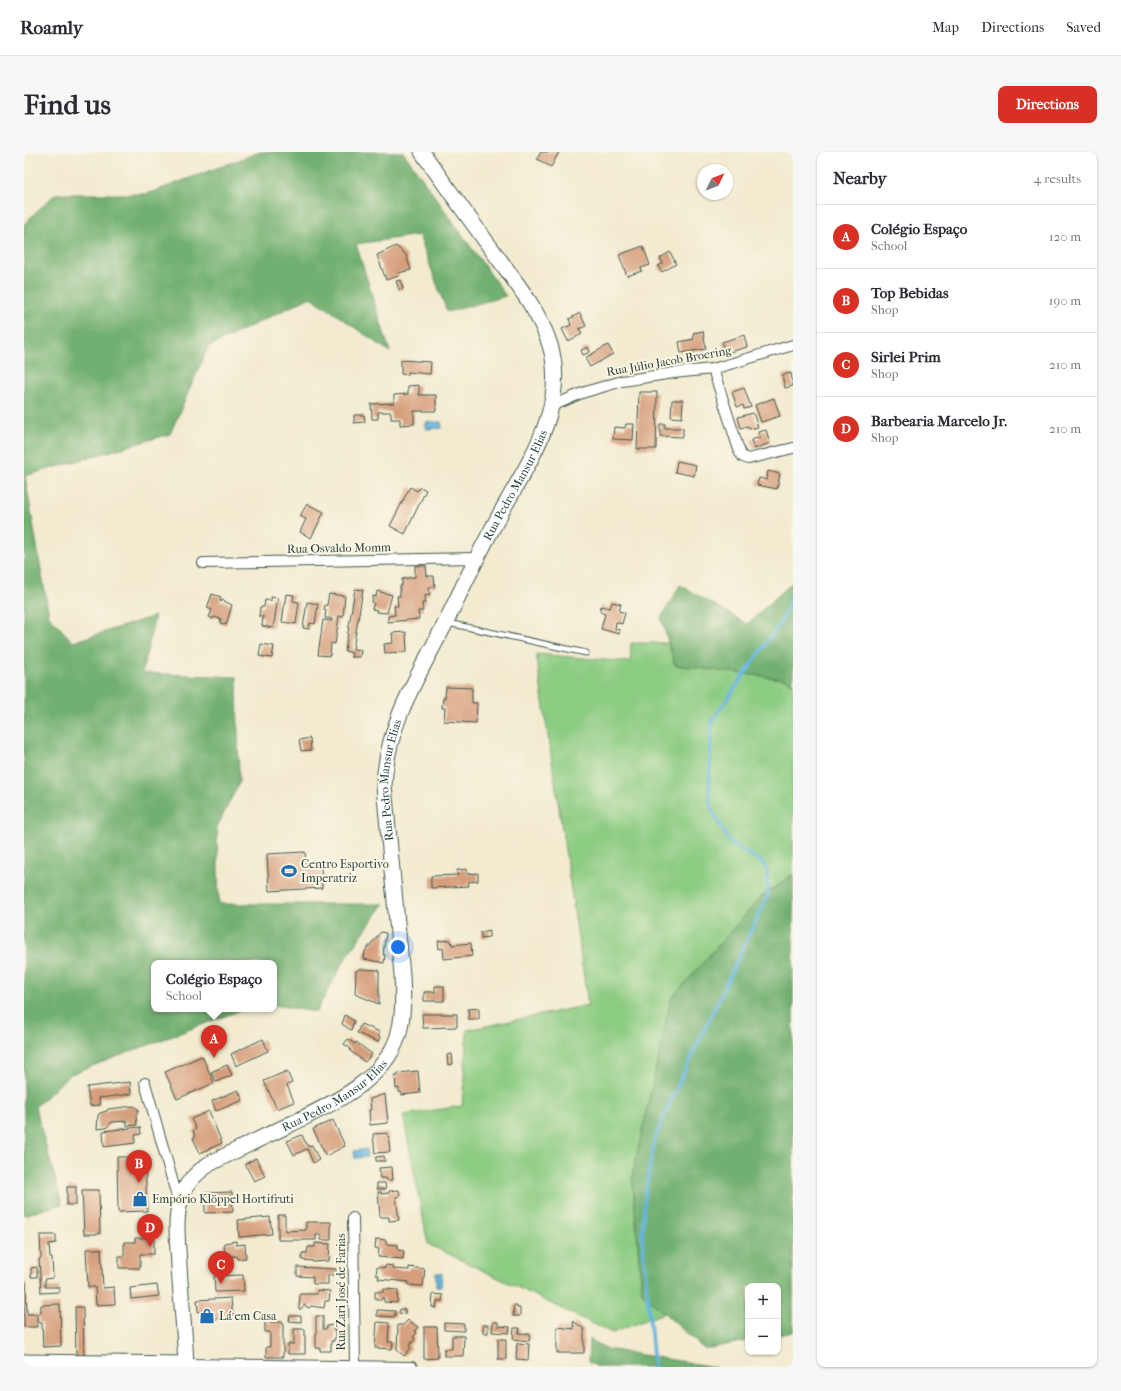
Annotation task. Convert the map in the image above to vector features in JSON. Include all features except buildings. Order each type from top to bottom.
[{"type":"main road","name":"Rua Pedro Mansur Elias","points":[[186,1365],[177,1237],[180,1206],[184,1191],[188,1184],[201,1170],[217,1160],[332,1104],[362,1083],[385,1061],[398,1035],[403,999],[402,975],[384,786],[384,772],[390,741],[399,714],[406,699],[476,558],[539,441],[552,406],[555,390],[553,359],[550,345],[535,313],[516,282],[422,152]]},
{"type":"main road","points":[[24,1362],[186,1365]]},
{"type":"street","name":"Rua Júlio Jacob Broering","points":[[552,406],[582,393],[622,381],[673,372],[713,369],[793,345]]},
{"type":"street","points":[[713,369],[740,453],[743,457],[748,459],[793,448]]},
{"type":"street","name":"Rua Osvaldo Momm","points":[[203,563],[476,558]]},
{"type":"street","points":[[146,1083],[180,1206]]},
{"type":"street","name":"Rua Zari José de Farias","points":[[353,1218],[355,1366]]},
{"type":"street","points":[[186,1365],[412,1367]]},
{"type":"lane","points":[[445,622],[586,653]]},
{"type":"green space","points":[[260,152],[403,152],[506,296],[447,312],[419,235],[356,244],[390,352],[311,297],[208,347],[170,434],[25,476],[49,616],[73,642],[155,616],[142,673],[237,677],[239,783],[217,827],[219,904],[384,904],[348,954],[316,1012],[277,1006],[277,960],[151,960],[151,1012],[236,1012],[71,1074],[35,1107],[62,1204],[24,1215],[24,224],[55,194],[147,194]]},
{"type":"green space","points":[[793,582],[793,683],[784,679],[675,665],[661,618],[680,585],[747,624]]},
{"type":"green space","points":[[631,643],[668,643],[675,665],[784,679],[793,683],[793,874],[759,899],[657,1064],[645,1117],[635,1204],[637,1230],[664,1313],[612,1333],[428,1244],[403,1115],[462,1106],[467,1030],[588,1005],[536,654],[630,662]]},
{"type":"green space","points":[[793,875],[793,1332],[781,1334],[781,1283],[745,1283],[745,1342],[704,1349],[642,1293],[632,1177],[671,999],[759,899]]},
{"type":"green space","points":[[589,1339],[607,1349],[715,1367],[598,1367],[588,1362]]},
{"type":"water","points":[[426,422],[441,422],[442,428],[426,429]]},
{"type":"water","points":[[366,1149],[367,1157],[355,1158],[354,1151]]},
{"type":"water","points":[[436,1273],[442,1273],[441,1287],[436,1287]]},
{"type":"waterway","points":[[654,1367],[642,1235],[645,1194],[655,1138],[671,1100],[768,894],[767,871],[763,863],[730,843],[711,808],[709,792],[712,721],[783,619],[793,591]]},
{"type":"place","name":"Centro Esportivo Imperatriz","points":[[289,871]]},
{"type":"place","name":"Colégio Espaço","points":[[214,1058]]},
{"type":"place","name":"Top Bebidas","points":[[139,1183]]},
{"type":"place","name":"Empório Klöppel Hortifruti","points":[[140,1199]]},
{"type":"place","name":"Barbearia Marcelo Jr.","points":[[150,1247]]},
{"type":"place","name":"Sirlei Prim","points":[[221,1284]]},
{"type":"place","name":"Lá em Casa","points":[[207,1316]]}]
